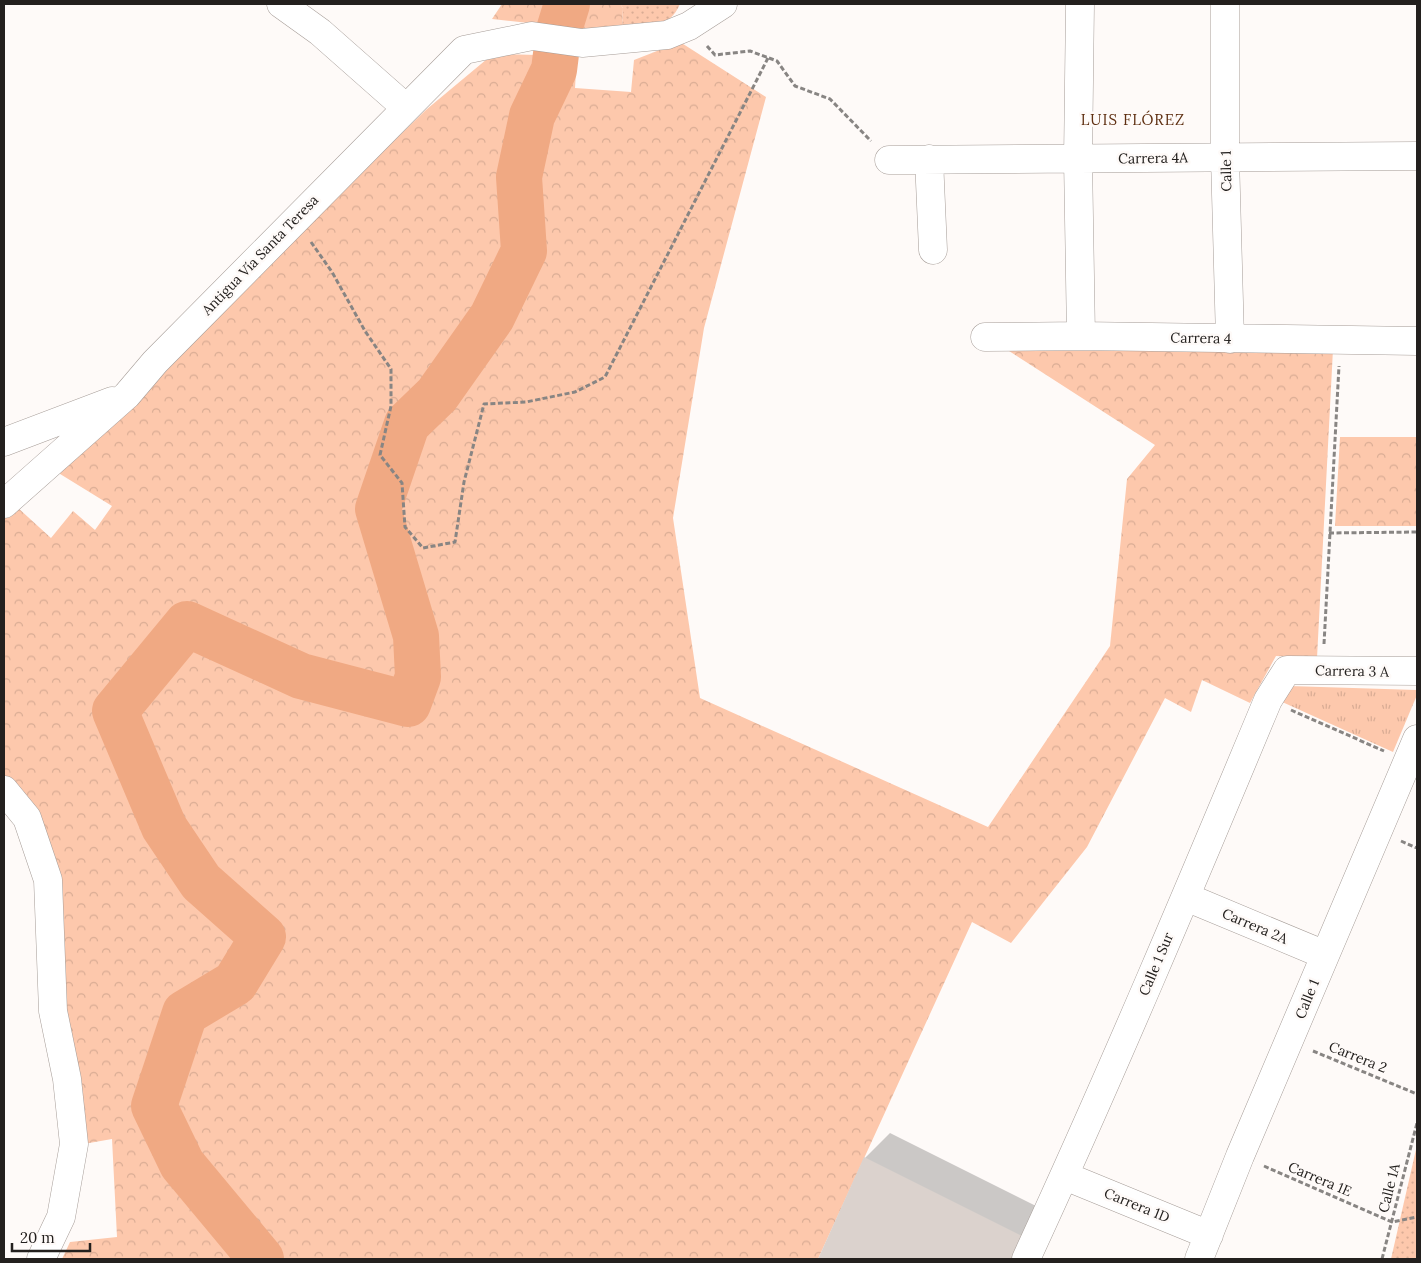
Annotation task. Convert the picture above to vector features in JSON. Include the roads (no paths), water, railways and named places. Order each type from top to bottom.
[{"type":"street","points":[[280,4],[320,32],[405,108]]},
{"type":"street","name":"Antigua Vía Santa Teresa","points":[[4,504],[127,395],[156,362],[297,217],[464,50],[532,36],[582,43],[667,35],[689,26],[723,4]]},
{"type":"street","points":[[1080,4],[1078,159],[1081,336]]},
{"type":"street","name":"Calle 1","points":[[1225,4],[1225,157],[1230,338]]},
{"type":"street","name":"Carrera 4A","points":[[889,160],[1417,156]]},
{"type":"street","points":[[928,159],[933,250]]},
{"type":"street","name":"Carrera 4","points":[[985,337],[1081,336],[1417,341]]},
{"type":"street","points":[[4,442],[127,395]]},
{"type":"street","name":"Carrera 3 A","points":[[1287,670],[1417,671]]},
{"type":"street","name":"Calle 1 Sur","points":[[1026,1259],[1065,1176],[1186,897],[1268,700],[1287,670]]},
{"type":"street","name":"Calle 1","points":[[1204,1247],[1240,1156],[1412,750]]},
{"type":"street","points":[[4,790],[26,818],[48,880],[53,1011],[68,1079],[74,1144],[61,1217],[41,1259]]},
{"type":"street","name":"Carrera 2A","points":[[1186,897],[1325,955]]},
{"type":"street","name":"Carrera 1D","points":[[1065,1176],[1204,1247]]},
{"type":"waterway","points":[[261,1259],[182,1164],[154,1106],[185,1013],[235,983],[263,937],[201,882],[164,827],[115,711],[187,624],[301,676],[408,704],[418,677],[416,636],[378,509],[407,424],[437,395],[492,317],[524,251],[519,177],[532,116],[554,70],[559,30],[567,4]]},
{"type":"district","name":"LUIS FLÓREZ","points":[[1133,119]]}]
